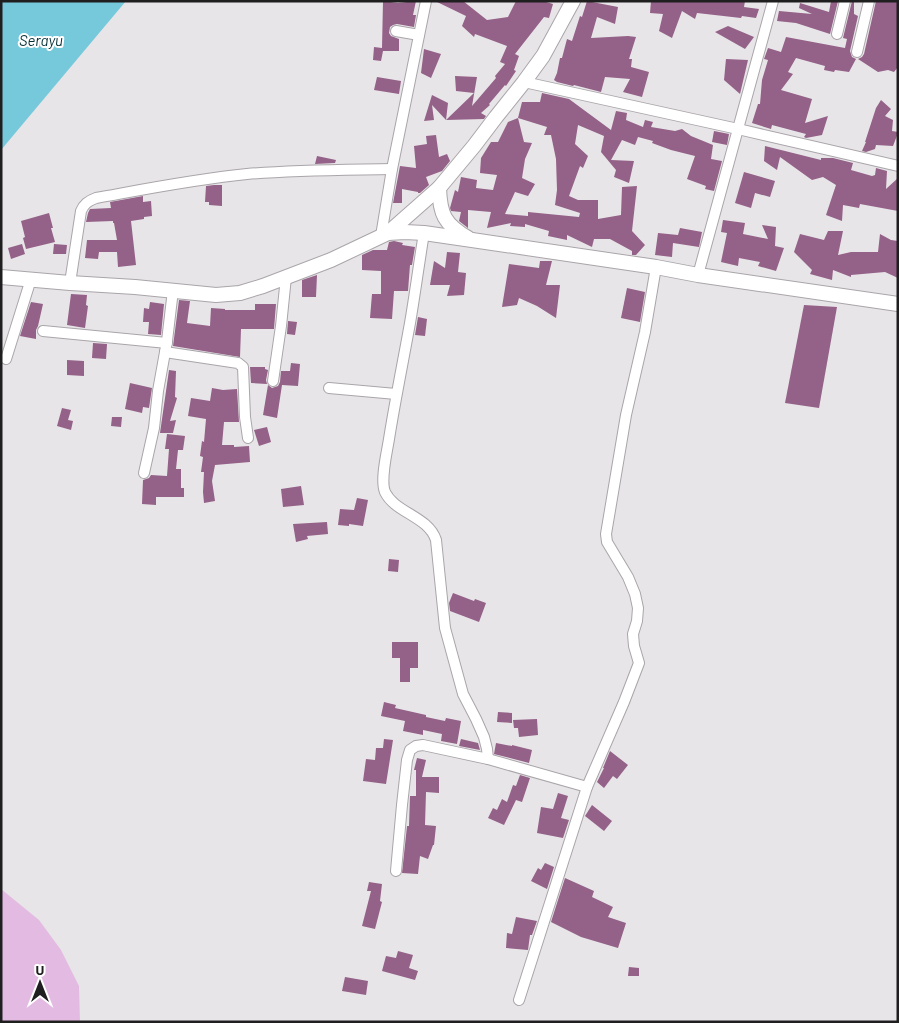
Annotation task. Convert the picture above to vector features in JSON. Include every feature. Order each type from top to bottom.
[{"type":"main road","points":[[1,277],[216,294],[240,293],[330,260],[385,234],[440,188],[474,146],[543,56],[573,1]]},
{"type":"main road","points":[[440,188],[442,213],[456,231],[472,240]]},
{"type":"main road","points":[[385,234],[424,233],[898,304]]},
{"type":"street","points":[[385,234],[392,169],[426,1]]},
{"type":"street","points":[[698,275],[773,1]]},
{"type":"street","points":[[837,34],[844,1]]},
{"type":"street","points":[[857,52],[870,1]]},
{"type":"street","points":[[396,31],[419,35]]},
{"type":"street","points":[[524,82],[898,166]]},
{"type":"street","points":[[70,283],[81,211],[89,200],[168,185],[246,174],[310,170],[392,169]]},
{"type":"street","points":[[424,233],[383,477],[384,491],[392,501],[434,532],[445,628],[464,694],[484,737],[488,759]]},
{"type":"street","points":[[519,1000],[587,787],[639,663],[633,634],[638,608],[635,594],[628,577],[607,542],[606,534],[626,416],[645,332],[656,267]]},
{"type":"street","points":[[273,381],[286,277]]},
{"type":"street","points":[[6,359],[31,279]]},
{"type":"street","points":[[144,473],[154,428],[173,290]]},
{"type":"street","points":[[43,331],[166,347],[238,363],[243,367],[244,418],[248,438]]},
{"type":"street","points":[[329,388],[396,394]]},
{"type":"street","points":[[396,871],[408,760],[410,750],[416,746],[423,745],[488,759],[587,787]]},
{"type":"shaded area","points":[[1,889],[39,920],[61,950],[79,986],[80,1022],[1,1022]]},
{"type":"water","name":"Serayu","points":[[1,1],[126,1],[1,150]]},
{"type":"building","points":[[383,1],[398,3],[416,1],[413,15],[416,15],[414,27],[397,24],[390,27],[389,33],[391,36],[399,39],[399,51],[383,51],[381,61],[373,60],[374,47],[382,48]]},
{"type":"building","points":[[435,1],[463,1],[487,20],[508,17],[516,1],[543,1],[553,4],[549,18],[544,17],[515,54],[519,56],[514,70],[516,71],[506,86],[481,113],[486,116],[484,119],[446,120],[474,93],[456,91],[455,76],[477,77],[472,106],[496,78],[495,76],[505,64],[500,62],[507,46],[475,34],[474,37],[462,26],[466,16]]},
{"type":"building","points":[[587,1],[618,7],[615,24],[597,17],[591,38],[636,37],[629,59],[632,59],[631,67],[649,72],[642,97],[623,92],[630,79],[605,77],[601,92],[554,80],[567,39],[572,41]]},
{"type":"building","points":[[651,1],[745,1],[744,7],[759,9],[756,18],[697,13],[695,19],[682,11],[672,38],[659,31],[663,14],[650,13]]},
{"type":"building","points":[[831,1],[838,1],[830,34],[796,23],[777,21],[779,11],[812,14],[799,8],[800,3],[829,12]]},
{"type":"building","points":[[852,1],[854,1],[854,14],[858,16],[850,51],[852,57],[856,59],[849,72],[824,70],[825,66],[796,58],[788,72],[793,74],[781,90],[812,99],[805,123],[828,116],[822,135],[806,138],[804,137],[806,134],[772,125],[771,129],[752,123],[758,104],[760,104],[762,80],[768,60],[764,59],[768,48],[781,52],[786,37],[845,48],[847,39],[843,38]]},
{"type":"building","points":[[876,1],[898,1],[898,67],[894,72],[888,70],[878,72],[858,59],[864,54]]},
{"type":"building","points":[[728,26],[754,37],[745,49],[715,32]]},
{"type":"building","points":[[424,49],[441,54],[431,78],[421,73]]},
{"type":"building","points":[[726,59],[748,60],[740,94],[724,80]]},
{"type":"building","points":[[377,77],[401,81],[399,94],[374,90]]},
{"type":"building","points":[[542,93],[569,99],[611,130],[616,111],[627,113],[626,120],[643,127],[645,120],[653,122],[651,127],[675,131],[682,129],[691,136],[713,145],[711,159],[722,161],[714,191],[705,189],[706,186],[687,179],[695,156],[671,150],[652,143],[653,141],[638,137],[635,145],[622,140],[611,160],[634,161],[629,183],[614,177],[616,170],[601,152],[604,136],[578,125],[575,144],[588,156],[583,168],[580,166],[569,196],[578,200],[598,200],[598,219],[621,215],[622,187],[637,186],[632,231],[645,245],[636,255],[632,255],[632,251],[610,239],[594,239],[592,247],[567,235],[567,240],[548,236],[549,231],[525,224],[525,227],[510,226],[511,223],[487,228],[491,212],[468,210],[468,228],[459,221],[461,212],[451,211],[450,208],[455,190],[458,192],[461,177],[477,180],[476,188],[493,190],[497,175],[480,173],[481,158],[491,142],[498,142],[508,122],[518,118],[522,102],[540,102]],"holes":[[[518,118],[547,127],[544,135],[551,135],[556,159],[557,190],[555,205],[580,213],[579,217],[528,212],[528,216],[505,214],[515,192],[528,196],[535,184],[522,178],[525,159],[532,143],[524,142]]]},
{"type":"building","points":[[432,95],[448,103],[446,120],[432,105],[434,120],[424,121]]},
{"type":"building","points":[[881,100],[891,109],[885,116],[893,120],[892,131],[898,133],[893,146],[876,145],[875,149],[866,152],[862,151],[876,108]]},
{"type":"building","points":[[714,131],[729,134],[727,145],[712,142]]},
{"type":"building","points":[[436,135],[439,157],[447,154],[450,161],[442,171],[426,177],[429,185],[420,193],[402,189],[402,203],[393,203],[400,166],[416,168],[414,146],[427,144],[426,136]]},
{"type":"building","points":[[765,146],[821,160],[821,158],[833,158],[853,163],[851,170],[872,176],[875,175],[876,168],[887,171],[886,189],[898,178],[898,211],[860,204],[859,208],[843,205],[842,221],[826,215],[836,185],[823,177],[812,180],[780,157],[777,170],[764,161]]},
{"type":"building","points":[[317,156],[336,160],[335,163],[315,164]]},
{"type":"building","points":[[744,172],[775,181],[770,197],[755,193],[751,208],[735,203]]},
{"type":"building","points":[[222,185],[222,206],[209,205],[209,202],[205,202],[206,186]]},
{"type":"building","points":[[143,196],[143,202],[151,201],[152,216],[131,221],[136,265],[118,267],[117,252],[99,252],[98,259],[85,258],[87,240],[117,240],[113,221],[86,222],[90,209],[111,208],[110,202]]},
{"type":"building","points":[[49,213],[55,242],[26,249],[21,221]]},
{"type":"building","points":[[723,220],[745,223],[743,234],[768,239],[762,225],[776,227],[775,246],[784,248],[776,271],[758,266],[760,262],[739,258],[738,266],[721,262],[727,233],[721,232]]},
{"type":"building","points":[[680,228],[702,232],[699,247],[673,243],[672,257],[655,255],[658,233],[678,235]]},
{"type":"building","points":[[828,231],[843,231],[838,255],[851,252],[878,252],[880,234],[891,240],[898,241],[898,278],[885,272],[851,275],[851,277],[833,270],[832,280],[810,274],[812,270],[794,252],[800,234],[824,240]]},
{"type":"building","points":[[389,242],[403,243],[402,245],[415,247],[412,265],[410,265],[408,291],[394,291],[392,319],[370,318],[372,294],[381,294],[381,271],[362,270],[362,255],[373,250],[387,250]]},
{"type":"building","points":[[22,244],[25,254],[11,259],[8,248]]},
{"type":"building","points":[[54,244],[67,245],[66,254],[53,254]]},
{"type":"building","points":[[447,252],[460,253],[458,272],[466,273],[464,295],[447,296],[450,285],[430,285],[434,261],[445,268]]},
{"type":"building","points":[[540,261],[552,261],[546,285],[560,285],[556,318],[537,306],[519,298],[517,305],[502,307],[509,264],[539,268]]},
{"type":"building","points":[[317,275],[316,297],[302,297],[302,280]]},
{"type":"building","points":[[627,288],[645,292],[640,322],[621,318]]},
{"type":"building","points":[[71,294],[87,295],[86,305],[88,306],[85,328],[67,325]]},
{"type":"building","points":[[179,300],[190,301],[187,323],[210,326],[211,308],[255,310],[255,304],[276,304],[274,329],[241,329],[240,357],[173,346]]},
{"type":"building","points":[[31,302],[43,304],[36,330],[36,339],[20,336]]},
{"type":"building","points":[[150,302],[164,304],[161,335],[148,334],[149,322],[143,322],[144,308],[149,309]]},
{"type":"building","points":[[804,305],[837,307],[819,408],[785,403]]},
{"type":"building","points":[[418,317],[427,319],[425,336],[415,335]]},
{"type":"building","points":[[288,321],[297,322],[295,335],[287,334]]},
{"type":"building","points":[[93,343],[107,344],[106,359],[92,358]]},
{"type":"building","points":[[67,360],[84,361],[84,376],[67,375]]},
{"type":"building","points":[[291,363],[300,364],[298,386],[282,385],[277,418],[263,415],[268,385],[272,388],[278,386],[281,371],[290,371]]},
{"type":"building","points":[[250,367],[265,367],[268,370],[267,384],[251,383]]},
{"type":"building","points":[[169,370],[176,371],[175,397],[177,398],[170,421],[176,420],[173,433],[160,433]]},
{"type":"building","points":[[130,383],[152,388],[149,408],[143,407],[142,413],[125,409]]},
{"type":"building","points":[[212,388],[223,390],[237,389],[239,422],[224,422],[222,445],[234,445],[234,447],[249,446],[250,462],[215,465],[212,481],[215,501],[204,503],[204,472],[201,472],[203,457],[200,456],[202,441],[204,442],[206,419],[188,416],[191,398],[210,401]]},
{"type":"building","points":[[62,408],[71,410],[68,420],[73,421],[71,430],[57,426]]},
{"type":"building","points":[[112,417],[122,417],[121,427],[111,426]]},
{"type":"building","points":[[267,427],[271,442],[259,446],[254,430]]},
{"type":"building","points":[[167,434],[185,436],[183,450],[178,450],[176,469],[181,469],[181,488],[184,488],[184,497],[156,497],[156,505],[142,504],[143,480],[151,475],[167,476],[169,449],[165,449]]},
{"type":"building","points":[[301,486],[304,505],[283,507],[281,489]]},
{"type":"building","points":[[357,498],[368,500],[363,526],[338,525],[340,509],[354,510]]},
{"type":"building","points":[[327,522],[328,534],[307,536],[308,539],[296,542],[293,524]]},
{"type":"building","points":[[389,559],[399,560],[398,572],[388,571]]},
{"type":"building","points":[[453,593],[474,601],[475,599],[486,603],[479,622],[450,611],[449,603]]},
{"type":"building","points":[[392,642],[418,642],[418,668],[410,668],[410,682],[400,682],[400,658],[392,658]]},
{"type":"building","points":[[384,702],[396,705],[395,708],[426,715],[426,717],[445,721],[446,718],[461,721],[457,744],[441,741],[442,734],[423,730],[423,735],[403,731],[405,721],[381,716]]},
{"type":"building","points":[[498,712],[512,713],[512,723],[497,722]]},
{"type":"building","points":[[537,719],[538,735],[519,737],[518,728],[514,728],[513,720]]},
{"type":"building","points":[[384,739],[393,740],[386,784],[363,781],[366,759],[375,760],[376,748],[383,748]]},
{"type":"building","points":[[461,739],[478,743],[480,750],[459,746]]},
{"type":"building","points":[[496,743],[532,750],[529,763],[494,754]]},
{"type":"building","points":[[610,751],[628,765],[617,779],[613,776],[604,788],[597,782]]},
{"type":"building","points":[[417,758],[426,760],[422,777],[439,777],[439,793],[426,792],[425,825],[436,826],[434,845],[428,859],[420,856],[418,874],[402,873],[407,826],[409,826],[410,796],[416,796],[416,770],[414,770]]},
{"type":"building","points":[[520,775],[530,778],[522,802],[516,800],[504,825],[488,818],[493,808],[497,810],[502,799],[507,802],[513,785],[516,786]]},
{"type":"building","points":[[558,793],[568,796],[561,818],[569,820],[563,838],[537,833],[541,807],[553,809]]},
{"type":"building","points":[[592,805],[612,821],[604,831],[585,816]]},
{"type":"building","points":[[545,863],[554,867],[547,889],[531,881],[538,868],[541,870]]},
{"type":"building","points":[[565,878],[594,891],[592,897],[613,907],[608,917],[626,923],[618,948],[581,937],[551,922]]},
{"type":"building","points":[[369,882],[382,884],[380,901],[382,902],[375,929],[362,926],[371,891],[367,891]]},
{"type":"building","points":[[516,917],[537,921],[532,935],[530,935],[528,950],[506,948],[507,933],[512,934]]},
{"type":"building","points":[[398,951],[413,955],[409,968],[418,971],[415,980],[382,971],[386,956],[396,958]]},
{"type":"building","points":[[629,967],[639,968],[639,976],[628,976]]},
{"type":"building","points":[[345,977],[368,981],[366,995],[342,991]]}]
